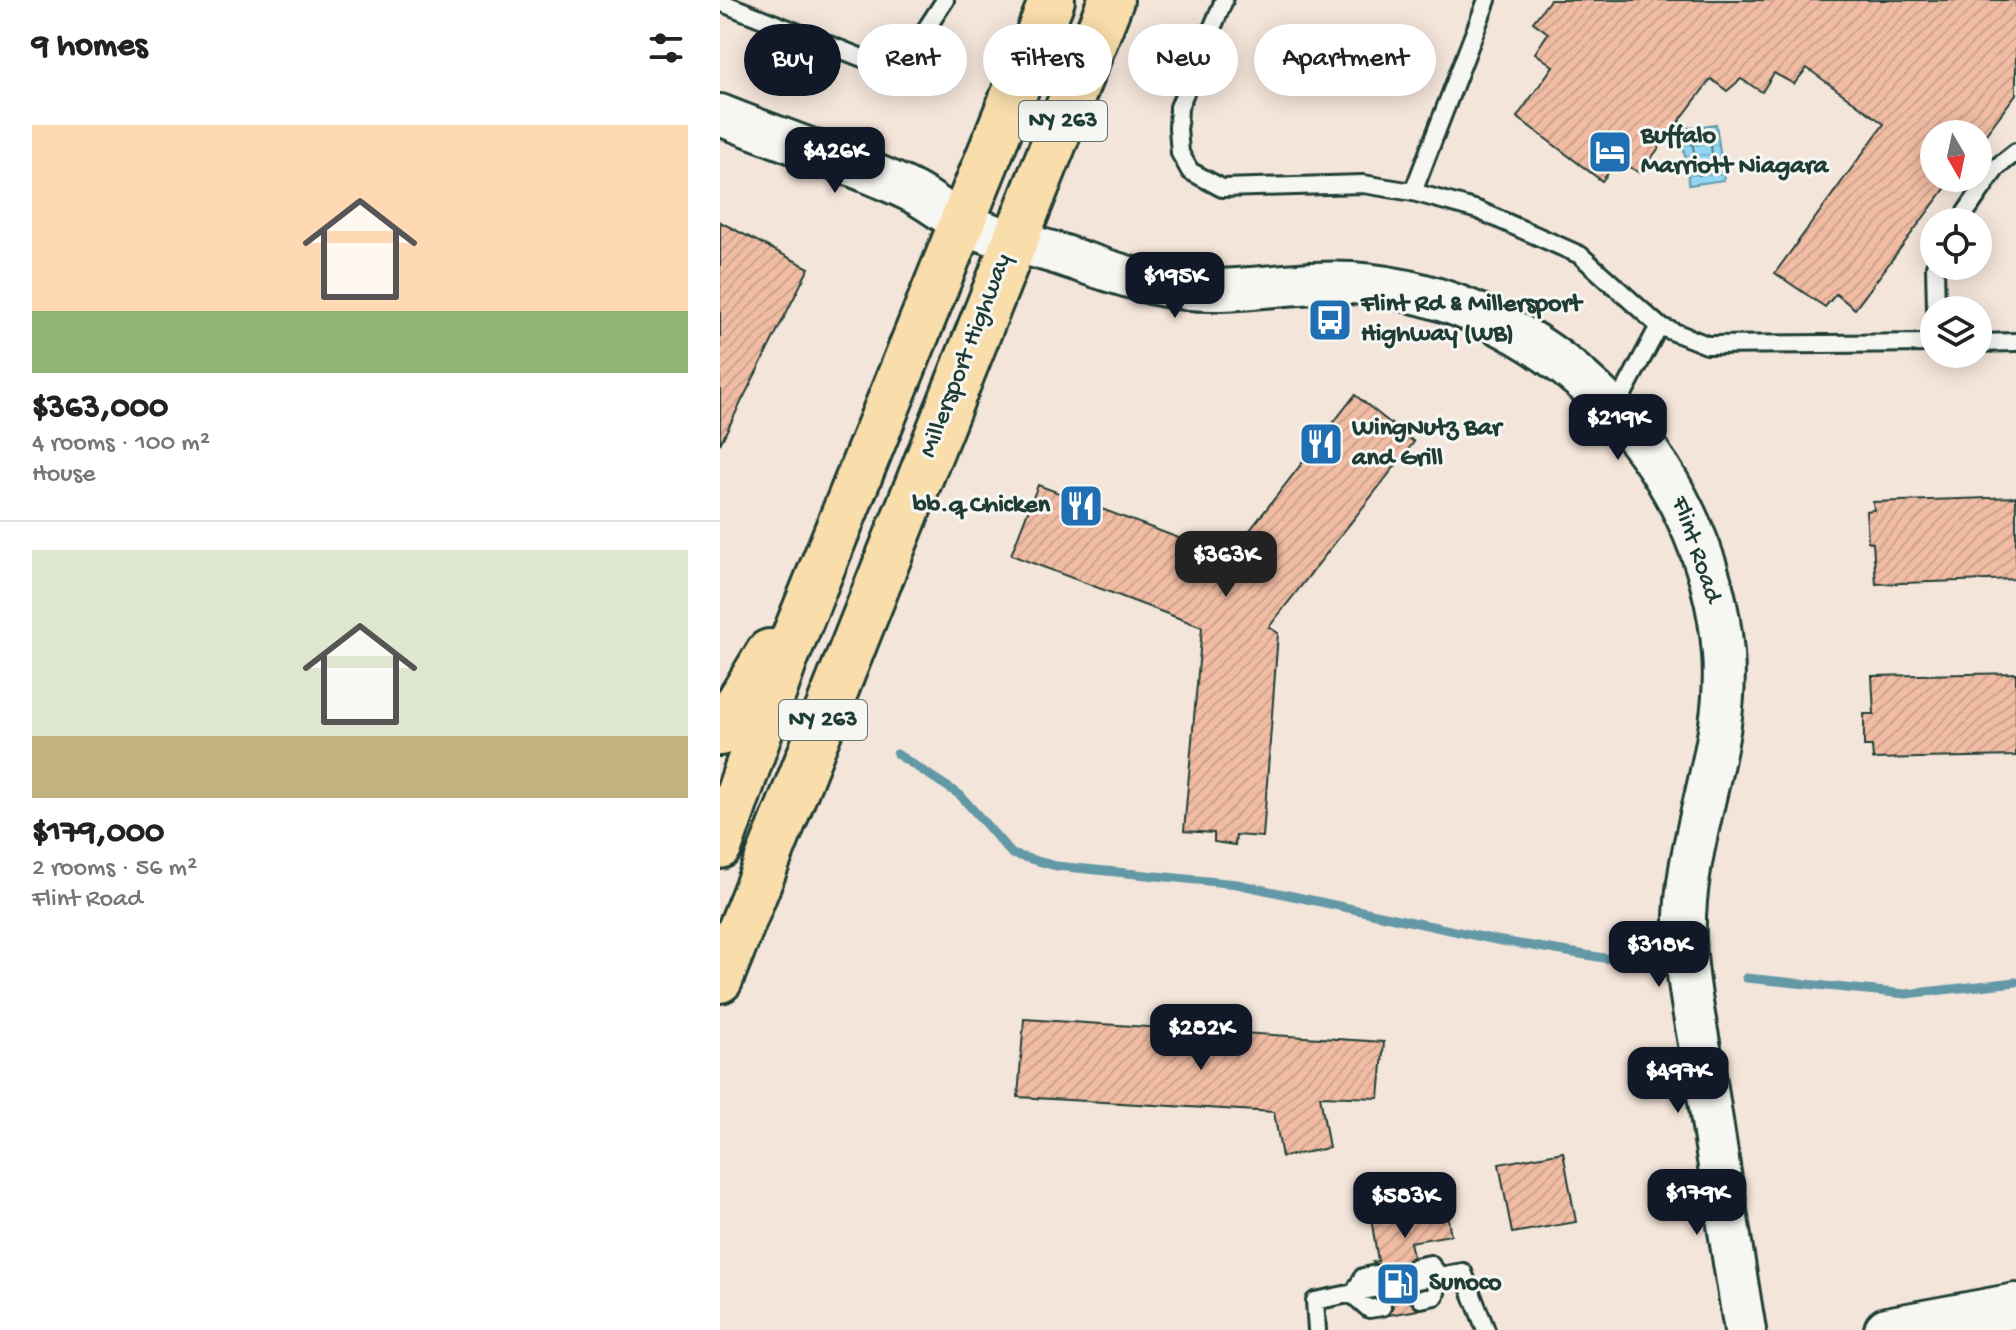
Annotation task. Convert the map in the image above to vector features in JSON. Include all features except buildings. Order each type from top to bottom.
[{"type":"main road","name":"Millersport Highway","points":[[720,846],[786,657],[1052,0]]},
{"type":"main road","name":"Millersport Highway","points":[[720,980],[1012,240],[1111,0]]},
{"type":"main road","points":[[720,733],[823,570]]},
{"type":"main road","points":[[1887,1330],[2016,1306]]},
{"type":"street","name":"Flint Road","points":[[720,115],[911,191],[960,222],[1160,285],[1235,291],[1297,282],[1352,283],[1417,292],[1458,304],[1503,325],[1545,351],[1615,409],[1673,487],[1706,568],[1724,654],[1720,736],[1692,855],[1685,938],[1745,1330]]},
{"type":"lane","points":[[720,2],[898,72],[945,0]]},
{"type":"lane","points":[[1224,0],[1179,107],[1180,153],[1190,171],[1222,188],[1336,182],[1413,192],[1478,210],[1580,255],[1659,326],[1707,345],[1920,343]]},
{"type":"lane","points":[[1413,192],[1487,0]]},
{"type":"lane","points":[[1969,208],[1997,167],[2016,152]]},
{"type":"lane","points":[[1615,409],[1659,326]]},
{"type":"lane","points":[[1992,343],[2016,342]]},
{"type":"lane","points":[[1416,1274],[1430,1264],[1440,1276]]},
{"type":"lane","points":[[1440,1276],[1463,1272],[1486,1330]]},
{"type":"lane","points":[[1421,1299],[1435,1296],[1440,1276]]},
{"type":"lane","points":[[1353,1295],[1363,1277],[1377,1281]]},
{"type":"lane","points":[[1353,1295],[1369,1309],[1382,1307]]},
{"type":"lane","points":[[1317,1330],[1315,1301],[1353,1295]]},
{"type":"water","points":[[1680,122],[1689,128],[1716,124],[1724,180],[1689,185],[1682,137],[1674,131]]},
{"type":"waterway","points":[[897,754],[960,795],[1012,854],[1056,866],[1237,884],[1496,940],[1634,963]]},
{"type":"waterway","points":[[1746,978],[1906,994],[2016,982]]},
{"type":"place","name":"Buffalo Marriott Niagara","points":[[1610,152]]},
{"type":"place","name":"Flint Rd & Millersport Highway (WB)","points":[[1330,320]]},
{"type":"place","name":"WingNutz Bar and Grill","points":[[1321,444]]},
{"type":"place","name":"bb.q Chicken","points":[[1081,506]]},
{"type":"place","name":"Sunoco","points":[[1398,1284]]}]
